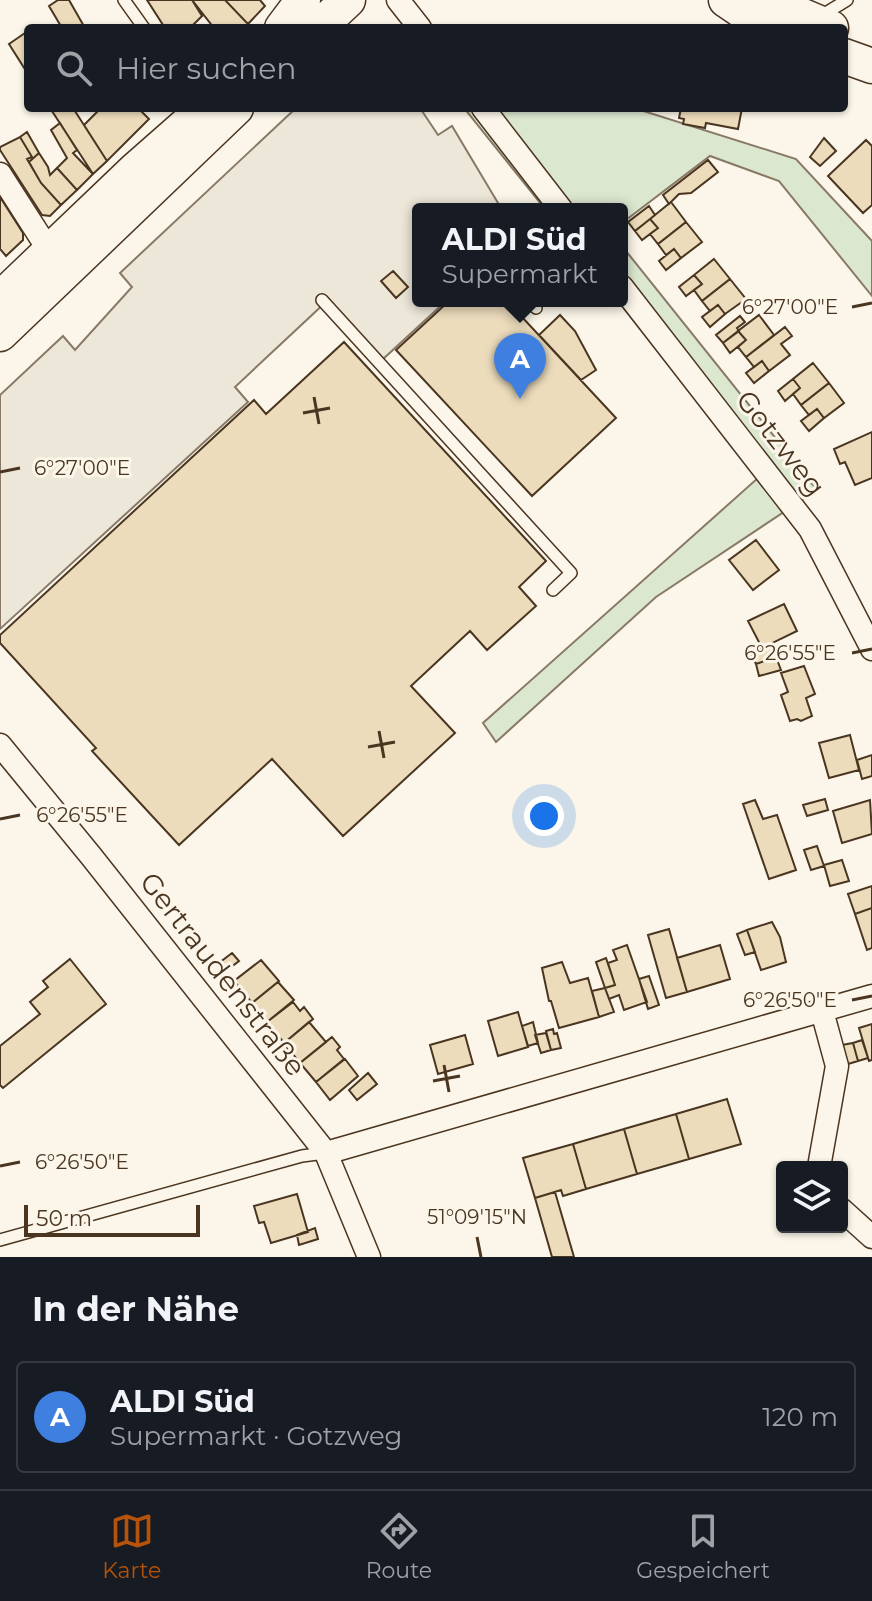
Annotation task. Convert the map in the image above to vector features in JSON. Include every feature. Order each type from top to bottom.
[{"type":"main road","points":[[285,24],[303,0]]},
{"type":"main road","points":[[322,24],[348,0]]},
{"type":"main road","points":[[726,0],[766,24]]},
{"type":"main road","points":[[765,0],[820,24]]},
{"type":"main road","points":[[848,33],[872,42]]},
{"type":"main road","points":[[848,57],[872,66]]},
{"type":"main road","points":[[0,334],[135,170],[201,112]]},
{"type":"main road","points":[[0,299],[57,263],[231,112]]},
{"type":"street","points":[[398,0],[417,24]]},
{"type":"street","points":[[486,112],[556,203]]},
{"type":"street","points":[[0,174],[57,263]]},
{"type":"street","name":"Gotzweg","points":[[628,295],[810,529],[872,649]]},
{"type":"street","name":"Gertraudenstraße","points":[[0,745],[326,1153],[369,1257]]},
{"type":"street","points":[[326,1153],[872,996]]},
{"type":"street","points":[[820,1161],[837,1066],[822,1011]]},
{"type":"street","points":[[848,1215],[872,1237]]},
{"type":"lane","points":[[124,0],[141,24]]},
{"type":"lane","points":[[820,24],[847,0]]},
{"type":"lane","points":[[322,300],[571,573],[553,590]]},
{"type":"lane","points":[[0,1240],[302,1156],[326,1153]]},
{"type":"green space","points":[[467,112],[647,112],[796,159],[872,241],[872,296],[779,181],[710,156],[628,218],[628,203],[540,203]]},
{"type":"green space","points":[[628,254],[817,490],[656,597],[496,742],[483,723],[758,478],[623,307],[628,307]]},
{"type":"shaded area","points":[[292,112],[423,112],[438,135],[452,126],[498,203],[412,203],[412,307],[439,307],[383,359],[327,301],[235,387],[248,402],[0,629],[0,395],[63,336],[75,350],[132,287],[120,273]]},
{"type":"building","points":[[58,0],[69,0],[83,24],[60,24],[49,6]]},
{"type":"building","points":[[147,0],[192,0],[202,16],[194,24],[162,24]]},
{"type":"building","points":[[192,0],[225,0],[248,24],[211,24]]},
{"type":"building","points":[[225,0],[260,0],[265,6],[248,24]]},
{"type":"building","points":[[24,34],[24,68],[9,44]]},
{"type":"building","points":[[53,112],[76,112],[107,161],[93,174]]},
{"type":"building","points":[[97,112],[142,112],[149,119],[107,161],[84,125]]},
{"type":"building","points":[[680,112],[741,112],[738,129],[706,123],[705,128],[683,124],[684,119],[679,118]]},
{"type":"building","points":[[60,123],[77,150],[73,153],[93,174],[77,190],[57,168],[67,158],[51,130]]},
{"type":"building","points":[[27,132],[39,153],[29,162],[27,159],[32,157],[20,137]]},
{"type":"building","points":[[20,137],[32,157],[27,159],[41,183],[61,205],[50,216],[42,215],[0,150],[0,147]]},
{"type":"building","points":[[824,138],[836,151],[820,166],[810,157]]},
{"type":"building","points":[[866,140],[872,146],[872,205],[863,213],[828,176]]},
{"type":"building","points":[[39,153],[50,175],[57,168],[77,190],[61,205],[41,183],[29,162]]},
{"type":"building","points":[[708,160],[718,172],[691,193],[679,194],[669,204],[663,195]]},
{"type":"building","points":[[0,197],[23,233],[23,240],[6,256],[0,249]]},
{"type":"building","points":[[671,202],[686,222],[658,244],[650,234],[658,228],[650,219]]},
{"type":"building","points":[[649,206],[655,215],[635,231],[628,222]]},
{"type":"building","points":[[650,219],[658,228],[642,240],[635,231]]},
{"type":"building","points":[[686,222],[702,242],[681,258],[674,249],[666,255],[658,244]]},
{"type":"building","points":[[674,249],[681,258],[666,270],[659,261]]},
{"type":"building","points":[[714,259],[730,279],[702,301],[694,290],[702,284],[694,275]]},
{"type":"building","points":[[393,271],[408,287],[396,298],[381,281]]},
{"type":"building","points":[[694,275],[702,284],[686,296],[679,287]]},
{"type":"building","points":[[730,279],[746,299],[725,314],[718,305],[710,311],[702,301]]},
{"type":"building","points":[[718,305],[725,314],[710,327],[702,317]]},
{"type":"building","points":[[443,307],[513,307],[616,418],[532,496],[396,350]]},
{"type":"building","points":[[560,315],[575,331],[596,370],[581,380],[539,335]]},
{"type":"building","points":[[759,315],[774,335],[746,357],[738,347],[746,340],[738,331]]},
{"type":"building","points":[[740,316],[745,322],[723,343],[716,335]]},
{"type":"building","points":[[785,327],[792,336],[781,344],[790,355],[769,371],[762,361],[754,367],[746,357]]},
{"type":"building","points":[[738,331],[746,340],[730,353],[723,343]]},
{"type":"building","points":[[344,342],[546,561],[519,587],[536,606],[487,650],[470,631],[411,686],[455,733],[343,836],[272,759],[179,845],[92,751],[96,748],[0,643],[0,635],[254,400],[266,414]]},
{"type":"building","points":[[762,361],[769,371],[754,383],[746,373]]},
{"type":"building","points":[[813,363],[829,383],[801,405],[793,394],[800,388],[793,379]]},
{"type":"building","points":[[793,379],[800,388],[785,401],[778,391]]},
{"type":"building","points":[[829,383],[844,403],[824,418],[817,409],[809,415],[801,405]]},
{"type":"building","points":[[817,409],[824,418],[809,431],[801,421]]},
{"type":"building","points":[[872,432],[872,478],[855,485],[845,462],[840,464],[834,449]]},
{"type":"building","points":[[756,540],[779,570],[753,590],[729,560]]},
{"type":"building","points":[[784,604],[797,631],[762,648],[748,621]]},
{"type":"building","points":[[770,644],[776,657],[756,664],[750,652]]},
{"type":"building","points":[[776,657],[781,670],[759,676],[756,664]]},
{"type":"building","points":[[804,666],[815,694],[806,698],[812,716],[801,721],[790,721],[781,695],[788,692],[781,673]]},
{"type":"building","points":[[850,735],[859,770],[829,778],[819,743]]},
{"type":"building","points":[[872,755],[872,776],[862,779],[857,760]]},
{"type":"building","points":[[825,799],[828,810],[807,816],[803,805]]},
{"type":"building","points":[[755,800],[763,819],[777,815],[796,870],[769,879],[743,804]]},
{"type":"building","points":[[870,800],[872,834],[842,843],[833,811]]},
{"type":"building","points":[[817,846],[824,866],[811,870],[804,850]]},
{"type":"building","points":[[842,860],[849,881],[830,886],[824,865]]},
{"type":"building","points":[[872,886],[872,908],[855,914],[848,894]]},
{"type":"building","points":[[872,908],[872,948],[867,950],[855,914]]},
{"type":"building","points":[[772,922],[780,937],[786,962],[761,970],[747,930]]},
{"type":"building","points":[[669,929],[687,992],[666,998],[648,935]]},
{"type":"building","points":[[747,930],[755,952],[745,955],[737,934]]},
{"type":"building","points":[[627,945],[647,1002],[624,1010],[619,995],[609,999],[605,988],[615,985],[608,963],[617,960],[613,950]]},
{"type":"building","points":[[720,945],[730,979],[687,992],[677,958]]},
{"type":"building","points":[[232,953],[239,961],[226,971],[219,963]]},
{"type":"building","points":[[606,958],[615,985],[605,988],[596,962]]},
{"type":"building","points":[[70,959],[106,1004],[3,1088],[0,1085],[0,1046],[40,1014],[30,1002],[48,987],[43,981]]},
{"type":"building","points":[[261,960],[279,981],[252,1003],[234,981]]},
{"type":"building","points":[[562,962],[570,983],[588,978],[599,1017],[559,1028],[542,968]]},
{"type":"building","points":[[649,976],[659,1005],[648,1009],[639,979]]},
{"type":"building","points":[[278,982],[294,1000],[264,1022],[252,1003]]},
{"type":"building","points":[[605,988],[614,1012],[599,1017],[592,991]]},
{"type":"building","points":[[293,1002],[300,1011],[304,1007],[313,1019],[284,1043],[267,1022]]},
{"type":"building","points":[[518,1012],[528,1047],[498,1056],[488,1021]]},
{"type":"building","points":[[309,1022],[326,1042],[300,1063],[284,1043]]},
{"type":"building","points":[[533,1022],[538,1043],[528,1046],[522,1026]]},
{"type":"building","points":[[872,1024],[872,1060],[869,1061],[859,1028]]},
{"type":"building","points":[[553,1029],[561,1048],[551,1050],[546,1031]]},
{"type":"building","points":[[546,1033],[551,1050],[541,1053],[535,1035]]},
{"type":"building","points":[[465,1035],[473,1064],[438,1074],[430,1045]]},
{"type":"building","points":[[332,1037],[344,1059],[316,1082],[300,1063]]},
{"type":"building","points":[[862,1040],[868,1058],[858,1061],[853,1043]]},
{"type":"building","points":[[853,1043],[858,1061],[848,1064],[842,1045]]},
{"type":"building","points":[[345,1059],[358,1076],[330,1100],[316,1082]]},
{"type":"building","points":[[368,1073],[377,1084],[357,1100],[349,1090]]},
{"type":"building","points":[[727,1099],[741,1144],[689,1159],[676,1114]]},
{"type":"building","points":[[676,1114],[689,1159],[637,1174],[624,1129]]},
{"type":"building","points":[[624,1129],[637,1174],[586,1189],[573,1144]]},
{"type":"building","points":[[573,1144],[586,1189],[563,1196],[561,1190],[535,1198],[523,1158]]},
{"type":"building","points":[[555,1192],[574,1257],[552,1257],[535,1198]]},
{"type":"building","points":[[297,1194],[308,1232],[271,1243],[264,1222],[259,1223],[254,1206]]},
{"type":"building","points":[[315,1228],[318,1239],[299,1245],[297,1235]]},
{"type":"place","name":"ALDI Süd","points":[[520,399]]}]
